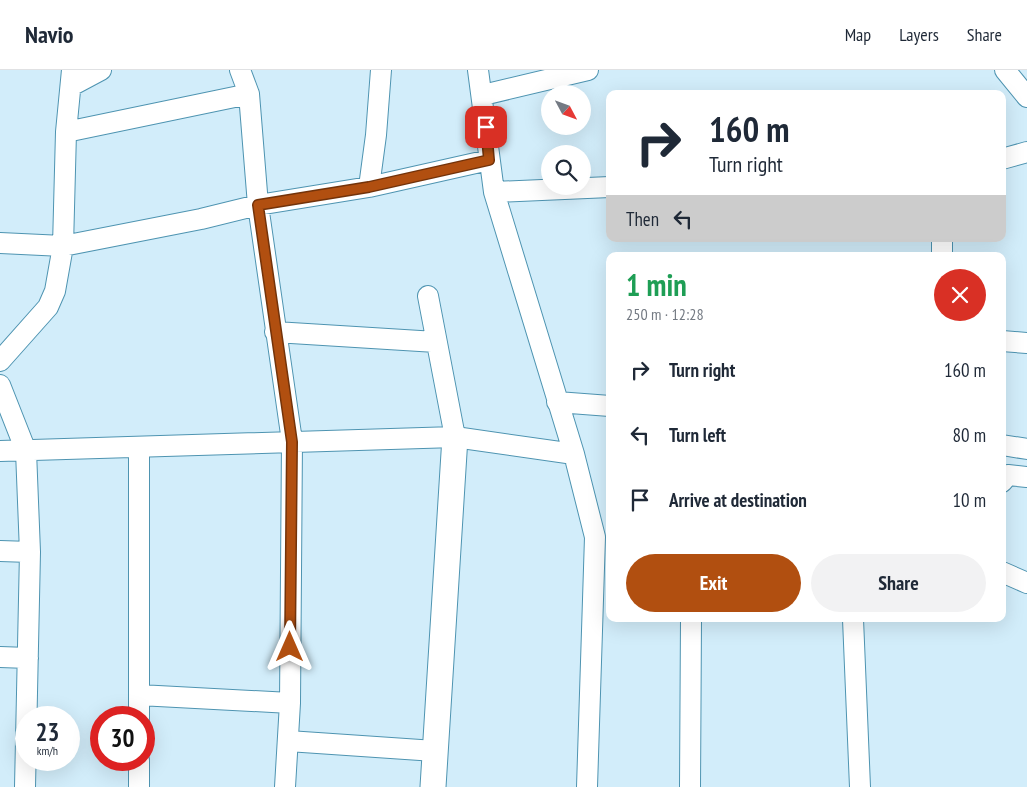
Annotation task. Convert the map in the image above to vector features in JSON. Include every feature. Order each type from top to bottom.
[{"type":"street","points":[[0,361],[48,307],[55,291],[63,246],[66,132],[71,78],[100,70]]},
{"type":"street","points":[[240,70],[250,94],[258,205],[292,442],[290,703],[285,787]]},
{"type":"street","points":[[369,187],[376,135],[381,70]]},
{"type":"street","points":[[478,70],[483,95],[494,192],[574,454],[603,537],[587,787]]},
{"type":"street","points":[[483,95],[588,70]]},
{"type":"street","points":[[1005,70],[1027,97]]},
{"type":"street","points":[[66,132],[250,94]]},
{"type":"street","points":[[1006,158],[1027,152]]},
{"type":"street","points":[[0,243],[63,246],[201,219],[258,205],[369,187],[489,160]]},
{"type":"street","points":[[494,192],[606,187]]},
{"type":"street","points":[[428,296],[455,437],[433,787]]},
{"type":"street","points":[[275,332],[436,342]]},
{"type":"street","points":[[1006,341],[1027,342]]},
{"type":"street","points":[[0,385],[26,451],[30,552],[25,787]]},
{"type":"street","points":[[558,402],[606,406]]},
{"type":"street","points":[[0,451],[455,437],[574,454]]},
{"type":"street","points":[[1006,446],[1027,449]]},
{"type":"street","points":[[139,447],[139,706]]},
{"type":"street","points":[[1006,478],[1008,476],[1027,477]]},
{"type":"street","points":[[0,551],[30,552]]},
{"type":"street","points":[[1006,574],[1027,583]]},
{"type":"street","points":[[690,787],[691,622]]},
{"type":"street","points":[[853,622],[860,787]]},
{"type":"street","points":[[0,658],[28,658]]},
{"type":"street","points":[[139,695],[290,703]]},
{"type":"street","points":[[288,741],[435,751]]},
{"type":"street","points":[[139,771],[139,787]]},
{"type":"route","points":[[290,647],[292,442],[258,205],[369,187],[489,160],[486,127]]}]
